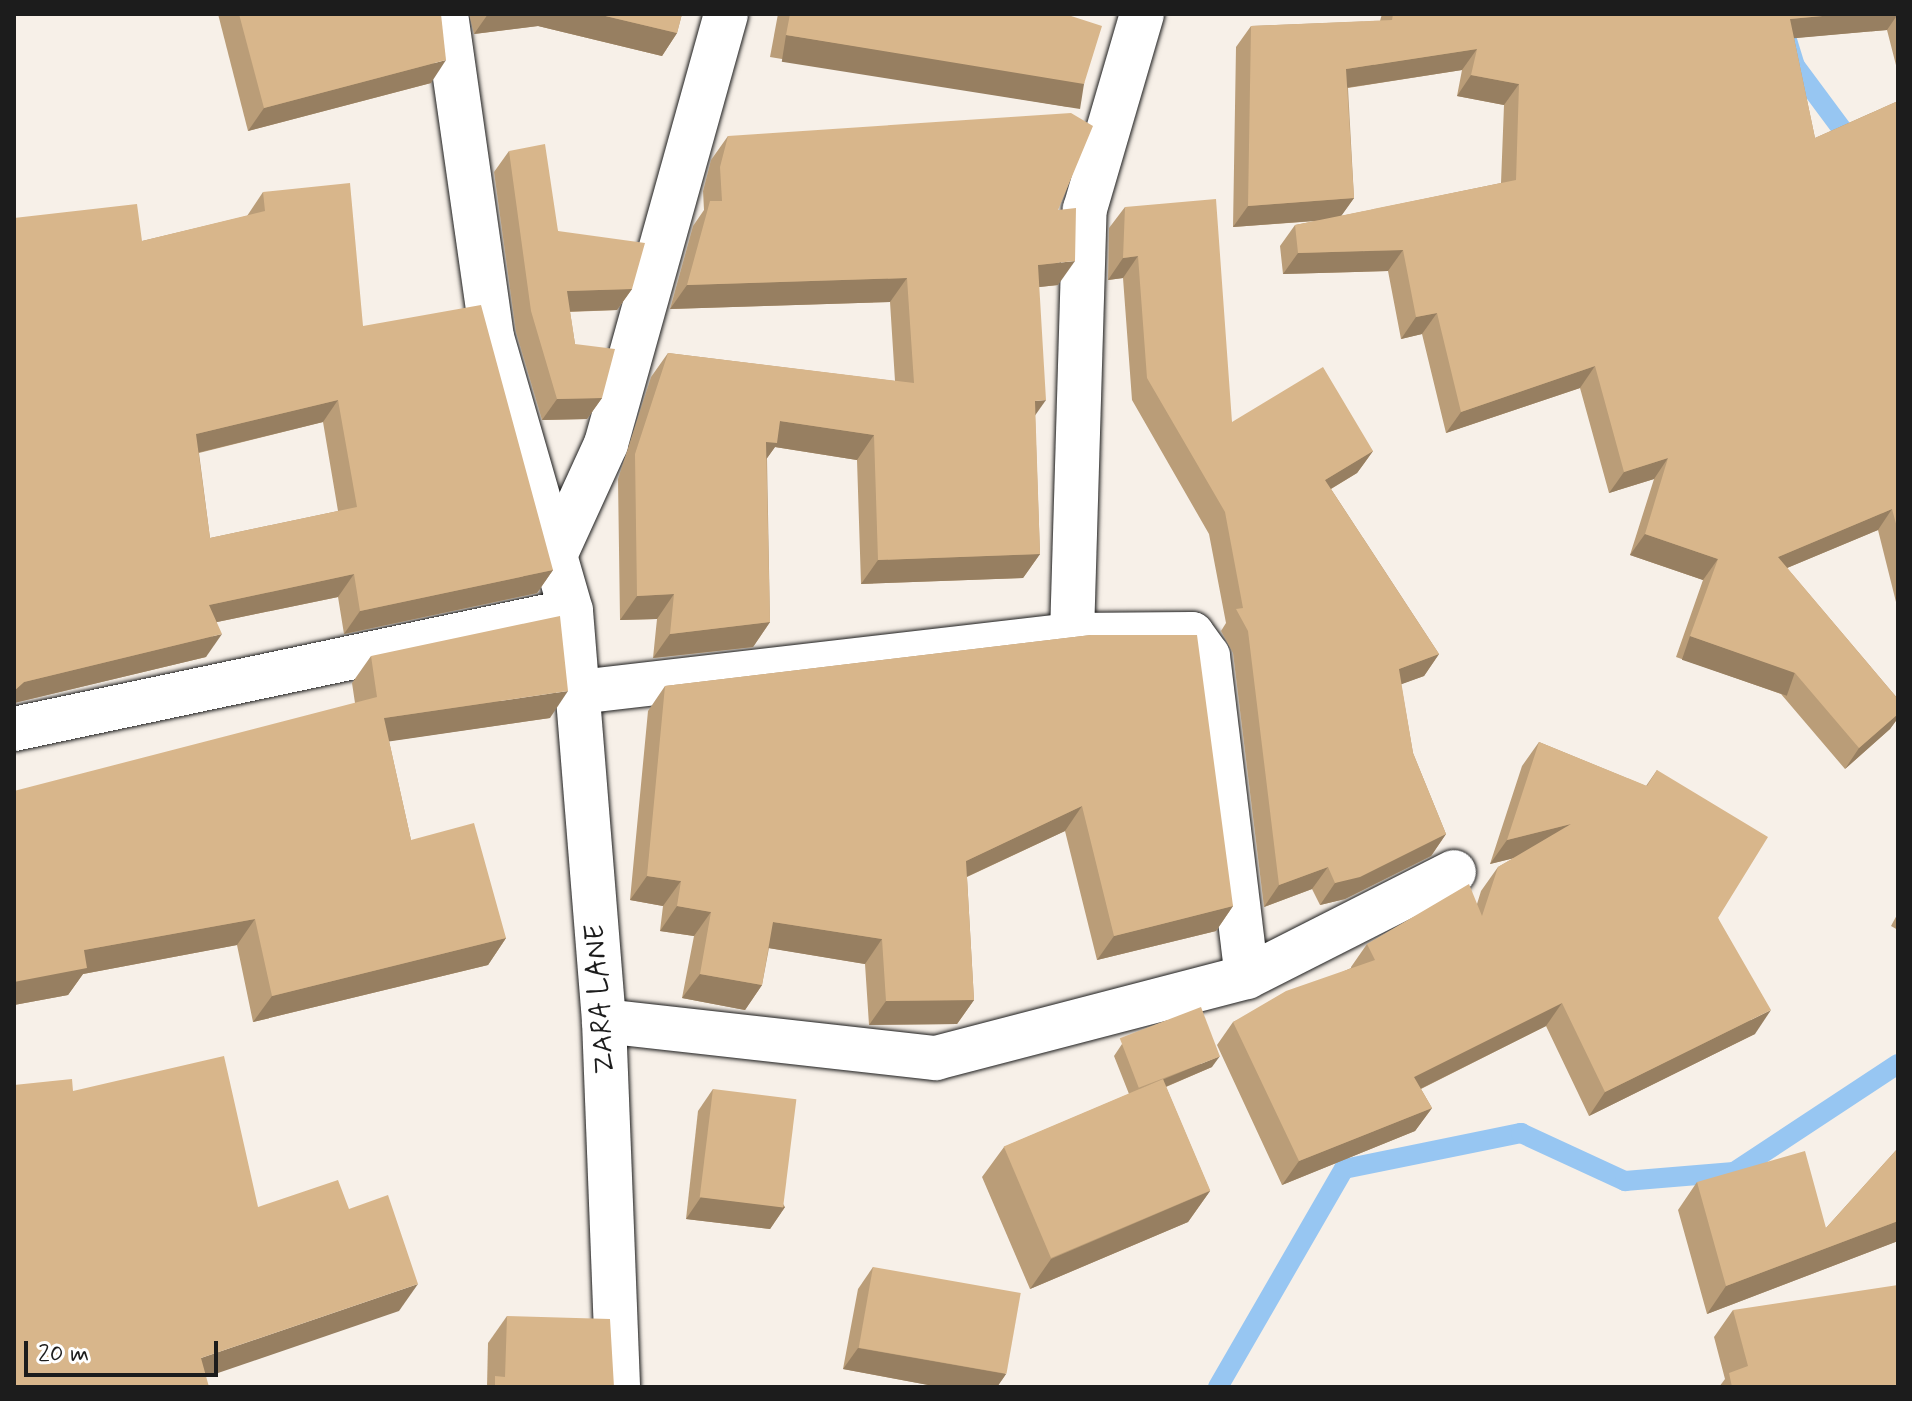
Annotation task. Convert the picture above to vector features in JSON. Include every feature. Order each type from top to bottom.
[{"type":"street","name":"ZARA LANE","points":[[446,14],[492,337],[557,551],[571,611],[604,1021],[618,1387]]},
{"type":"street","points":[[557,551],[606,444],[726,14]]},
{"type":"street","points":[[1072,635],[1085,209],[1142,14]]},
{"type":"street","points":[[14,729],[571,611]]},
{"type":"street","points":[[579,692],[1072,635],[1192,634],[1208,656],[1247,977]]},
{"type":"street","points":[[604,1021],[936,1058],[1247,977],[1454,872]]},
{"type":"building","points":[[239,14],[441,14],[446,60],[264,108]]},
{"type":"building","points":[[597,14],[682,14],[677,33]]},
{"type":"building","points":[[790,14],[1068,14],[1102,26],[1084,84],[786,35]]},
{"type":"building","points":[[1393,14],[1844,14],[1790,19],[1815,138],[1898,101],[1898,531],[1892,509],[1778,557],[1898,699],[1898,714],[1859,748],[1795,673],[1690,636],[1718,559],[1645,534],[1668,458],[1624,472],[1595,366],[1461,412],[1437,313],[1416,317],[1403,250],[1298,253],[1295,225],[1516,180],[1519,84],[1471,75],[1477,49],[1346,69],[1354,198],[1248,206],[1251,26],[1392,20]]},
{"type":"building","points":[[1071,113],[1093,126],[1058,210],[1076,208],[1075,261],[1038,265],[1046,400],[1035,401],[1040,554],[878,560],[874,435],[780,421],[777,443],[766,442],[770,622],[670,634],[674,594],[637,596],[635,454],[668,353],[914,383],[907,278],[687,285],[710,201],[722,201],[720,167],[728,136]]},
{"type":"building","points":[[545,144],[558,231],[645,243],[632,289],[567,291],[575,344],[615,349],[602,398],[557,399],[531,311],[509,151]]},
{"type":"building","points":[[350,183],[363,326],[481,305],[553,570],[360,611],[354,574],[209,605],[222,634],[24,682],[14,691],[14,218],[137,204],[142,241],[265,211],[263,192]],"holes":[[[338,400],[357,507],[210,538],[196,434]]]},
{"type":"building","points":[[1216,199],[1232,422],[1323,367],[1373,451],[1325,480],[1439,654],[1399,669],[1413,753],[1446,834],[1360,877],[1335,883],[1328,867],[1279,885],[1248,631],[1236,609],[1243,608],[1225,512],[1147,378],[1138,256],[1123,258],[1125,207]]},
{"type":"building","points":[[560,616],[568,691],[384,718],[411,840],[474,823],[506,938],[272,996],[255,919],[84,950],[87,968],[14,982],[14,791],[377,697],[371,656]]},
{"type":"building","points":[[1091,635],[1197,635],[1233,906],[1114,936],[1082,806],[966,861],[974,1000],[886,1001],[882,939],[773,922],[762,985],[700,974],[711,912],[677,906],[681,881],[647,876],[665,686]]},
{"type":"building","points":[[1539,742],[1647,786],[1657,770],[1768,837],[1718,918],[1771,1010],[1605,1092],[1562,1003],[1414,1077],[1432,1108],[1299,1161],[1233,1022],[1286,991],[1375,960],[1367,944],[1469,884],[1482,916],[1498,867],[1571,824],[1507,840]]},
{"type":"building","points":[[1201,1007],[1220,1056],[1139,1088],[1120,1038]]},
{"type":"building","points":[[224,1056],[258,1207],[338,1180],[349,1209],[388,1195],[418,1284],[201,1358],[209,1387],[14,1387],[14,1085],[72,1079],[73,1091]]},
{"type":"building","points":[[1163,1079],[1210,1190],[1051,1258],[1004,1147]]},
{"type":"building","points":[[713,1089],[796,1099],[783,1207],[700,1197]]},
{"type":"building","points":[[1898,1148],[1898,1221],[1726,1286],[1697,1182],[1805,1151],[1826,1228]]},
{"type":"building","points":[[873,1267],[1021,1293],[1006,1374],[859,1348]]},
{"type":"building","points":[[1898,1285],[1898,1387],[1732,1387],[1729,1373],[1748,1366],[1733,1310]]},
{"type":"building","points":[[507,1316],[610,1319],[614,1387],[495,1387],[495,1376],[505,1377]]},
{"type":"waterway","points":[[1779,14],[1795,66],[1856,148]]},
{"type":"waterway","points":[[1218,1387],[1344,1169],[1521,1133],[1625,1181],[1734,1172],[1898,1064]]}]
